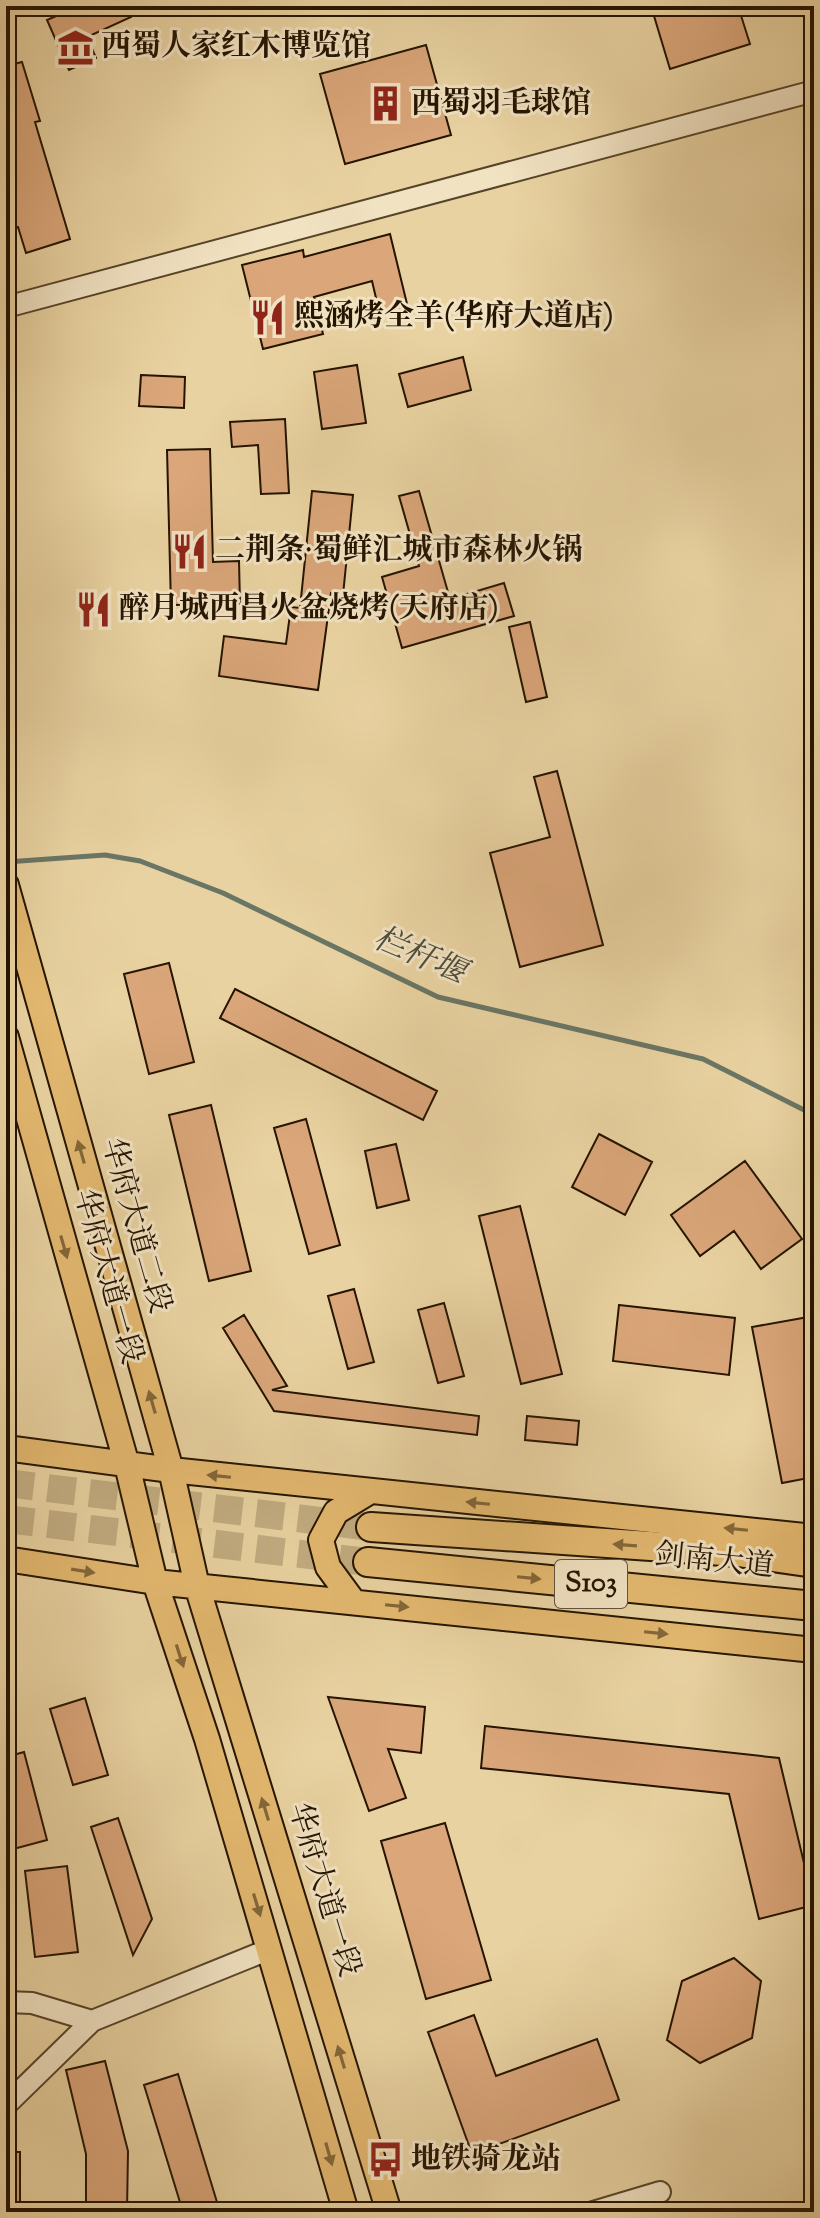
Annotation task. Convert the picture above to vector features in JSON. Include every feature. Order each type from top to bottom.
[{"type":"highway","name":"剑南大道","points":[[371,1527],[738,1552],[814,1563]]},
{"type":"highway","name":"剑南大道","points":[[368,1562],[814,1606]]},
{"type":"main road","name":"华府大道二段","points":[[6,885],[171,1470],[197,1586]]},
{"type":"main road","name":"华府大道一段","points":[[6,1037],[127,1465],[155,1582],[270,1949],[346,2212]]},
{"type":"main road","points":[[6,1448],[369,1492],[814,1537]]},
{"type":"main road","points":[[353,1601],[328,1567],[321,1540],[336,1512],[369,1492]]},
{"type":"main road","points":[[6,1559],[155,1582],[814,1650]]},
{"type":"main road","name":"华府大道一段","points":[[197,1586],[389,2212]]},
{"type":"street","points":[[6,307],[814,91]]},
{"type":"street","points":[[6,2105],[92,2021],[270,1949]]},
{"type":"street","points":[[6,2002],[32,2003],[92,2021]]},
{"type":"street","points":[[593,2212],[660,2192]]},
{"type":"building","name":"西蜀人家红木博览馆","points":[[79,6],[127,6],[131,17],[87,37],[96,58],[69,70],[47,20]]},
{"type":"building","points":[[651,6],[738,6],[750,44],[670,69]]},
{"type":"building","name":"西蜀羽毛球馆","points":[[426,45],[451,135],[345,164],[320,74]]},
{"type":"building","points":[[22,62],[40,121],[35,122],[70,239],[26,253],[18,227],[6,231],[6,195],[15,192],[6,164],[6,66]]},
{"type":"building","points":[[390,234],[408,308],[380,315],[372,281],[314,297],[323,334],[263,349],[242,265],[303,250],[304,257]]},
{"type":"building","points":[[463,357],[471,390],[408,407],[399,374]]},
{"type":"building","points":[[357,365],[366,423],[322,429],[314,372]]},
{"type":"building","points":[[141,375],[185,377],[184,408],[139,406]]},
{"type":"building","points":[[285,419],[289,493],[261,494],[258,445],[232,447],[230,422]]},
{"type":"building","points":[[210,449],[213,562],[239,561],[240,604],[171,605],[167,450]]},
{"type":"building","points":[[312,491],[353,495],[343,595],[331,593],[318,690],[219,676],[224,636],[286,644],[291,607],[300,608]]},
{"type":"building","points":[[419,491],[450,599],[504,583],[514,616],[402,648],[382,577],[419,566],[399,496]]},
{"type":"building","points":[[530,622],[547,697],[526,702],[509,627]]},
{"type":"building","points":[[557,771],[603,945],[520,967],[490,853],[550,837],[534,777]]},
{"type":"building","points":[[169,963],[194,1062],[149,1074],[124,974]]},
{"type":"building","points":[[235,989],[437,1091],[423,1120],[220,1018]]},
{"type":"building","points":[[211,1105],[251,1271],[209,1281],[169,1115]]},
{"type":"building","points":[[306,1119],[340,1245],[309,1254],[274,1128]]},
{"type":"building","points":[[599,1134],[652,1162],[625,1215],[572,1187]]},
{"type":"building","points":[[396,1144],[409,1200],[377,1208],[365,1151]]},
{"type":"building","points":[[745,1161],[802,1239],[761,1269],[734,1231],[700,1256],[671,1215]]},
{"type":"building","points":[[520,1206],[562,1374],[521,1384],[479,1216]]},
{"type":"building","points":[[354,1289],[374,1362],[348,1369],[328,1296]]},
{"type":"building","points":[[444,1303],[464,1376],[438,1383],[418,1310]]},
{"type":"building","points":[[619,1305],[735,1318],[729,1375],[613,1361]]},
{"type":"building","points":[[244,1315],[287,1386],[272,1390],[479,1416],[477,1435],[274,1411],[223,1328]]},
{"type":"building","points":[[814,1316],[814,1477],[782,1483],[752,1327]]},
{"type":"building","points":[[527,1416],[579,1421],[577,1445],[525,1440]]},
{"type":"building","points":[[328,1697],[425,1707],[421,1753],[388,1749],[406,1798],[369,1811]]},
{"type":"building","points":[[85,1698],[108,1775],[73,1785],[50,1709]]},
{"type":"building","points":[[485,1726],[779,1758],[814,1905],[759,1919],[729,1794],[481,1768]]},
{"type":"building","points":[[24,1752],[47,1840],[6,1851],[6,1757]]},
{"type":"building","points":[[118,1818],[152,1919],[133,1955],[91,1827]]},
{"type":"building","points":[[445,1823],[491,1980],[426,1999],[381,1841]]},
{"type":"building","points":[[67,1866],[78,1952],[35,1957],[25,1871]]},
{"type":"building","points":[[734,1958],[761,1981],[752,2038],[700,2063],[667,2040],[682,1981]]},
{"type":"building","points":[[474,2015],[496,2076],[597,2039],[619,2100],[472,2154],[428,2032]]},
{"type":"building","points":[[105,2061],[128,2151],[127,2212],[86,2212],[86,2154],[66,2070]]},
{"type":"building","points":[[178,2074],[220,2212],[183,2212],[144,2085]]},
{"type":"building","points":[[6,2152],[20,2152],[20,2212],[6,2212]]},
{"type":"waterway","name":"栏杆堰","points":[[6,862],[105,855],[140,861],[223,893],[438,997],[703,1059],[814,1115]]},
{"type":"tunnel","points":[[6,1483],[371,1527]]},
{"type":"tunnel","points":[[6,1519],[368,1562]]},
{"type":"place","name":"西蜀人家红木博览馆","points":[[75,47]]},
{"type":"place","name":"西蜀羽毛球馆","points":[[385,104]]},
{"type":"place","name":"熙涵烤全羊(华府大道店)","points":[[268,317]]},
{"type":"place","name":"二荆条·蜀鲜汇城市森林火锅","points":[[189,551]]},
{"type":"place","name":"醉月城西昌火盆烧烤(天府店)","points":[[93,609]]},
{"type":"place","name":"地铁骑龙站","points":[[385,2160]]}]
